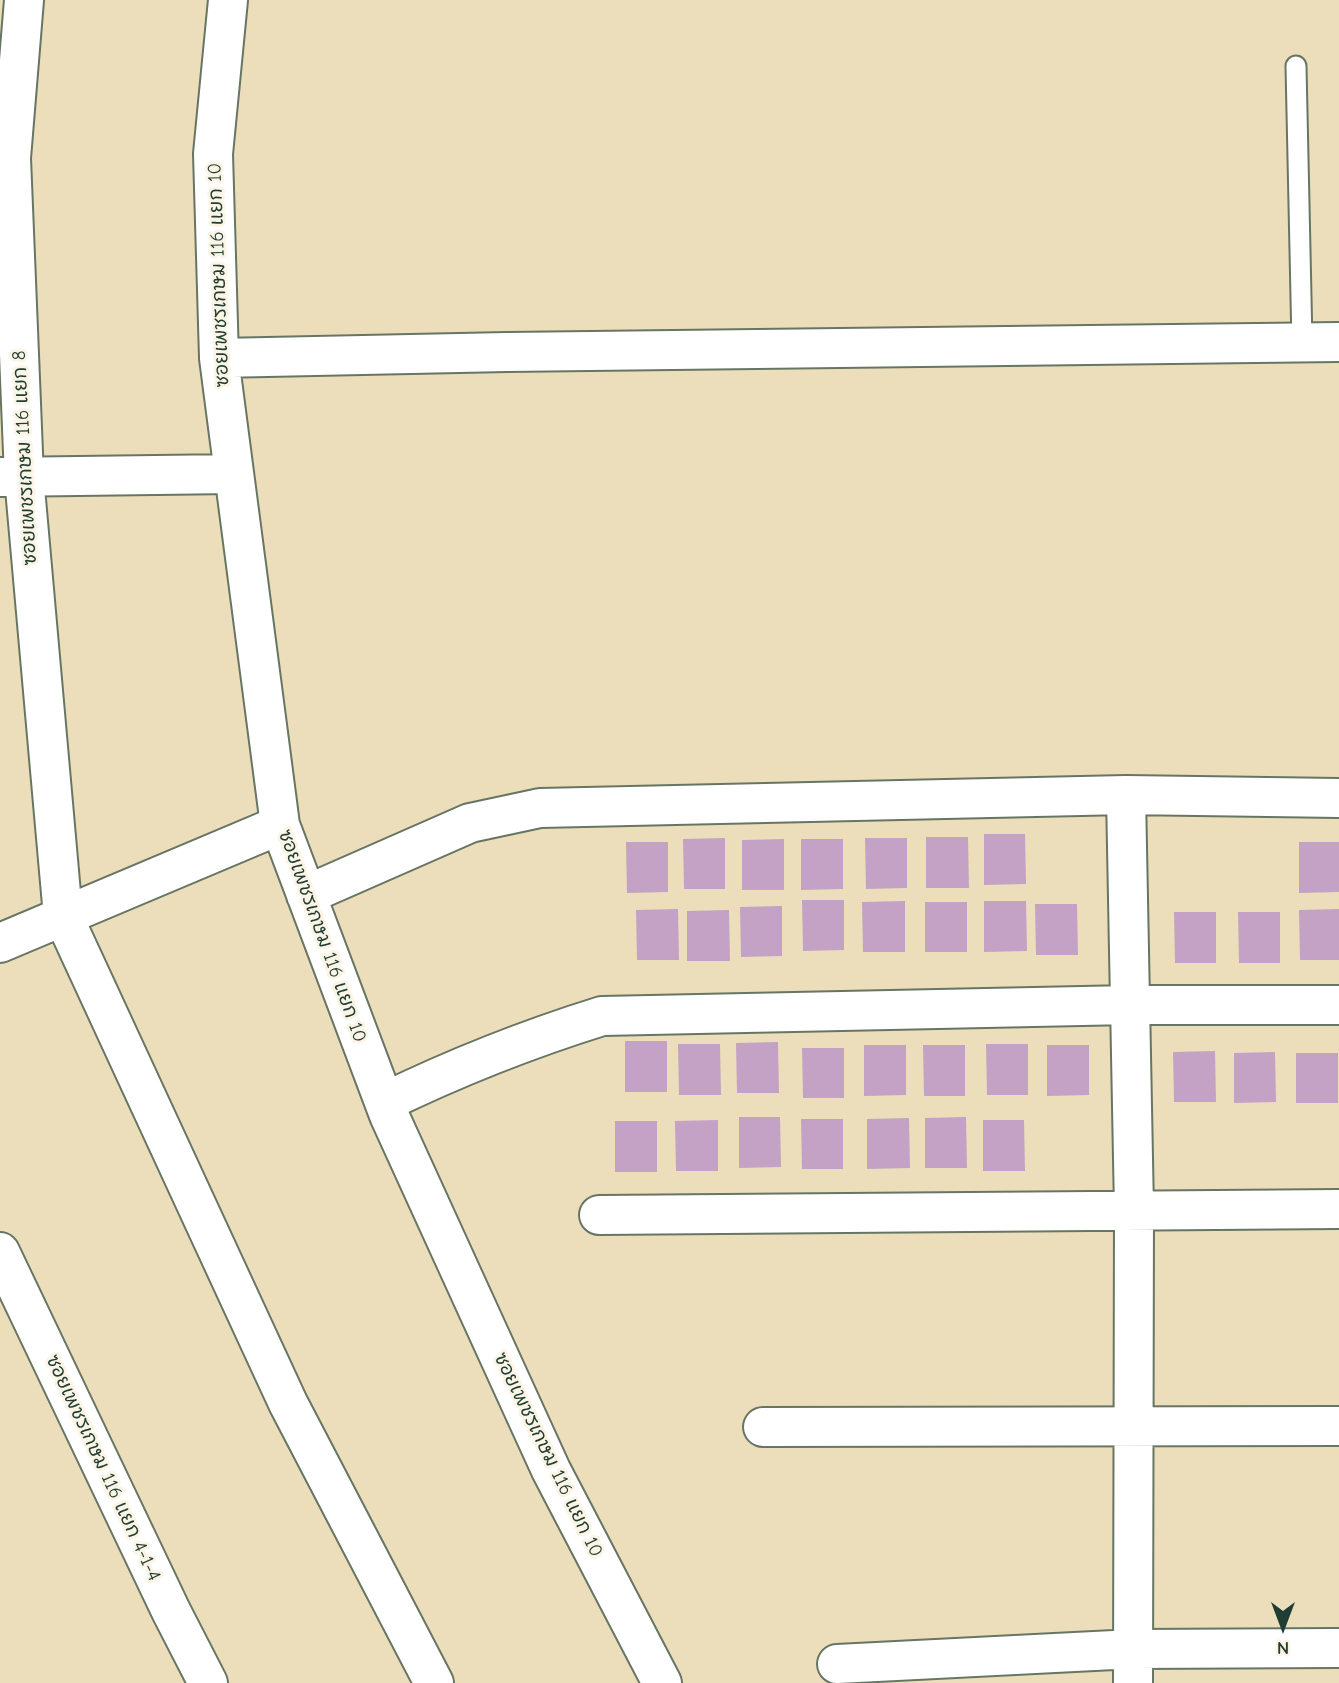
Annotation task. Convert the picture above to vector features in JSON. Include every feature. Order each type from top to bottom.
[{"type":"street","name":"ซอยเพชรเกษม 116 แยก 8","points":[[24,0],[11,158],[12,477],[63,916],[288,1403],[434,1683]]},
{"type":"street","name":"ซอยเพชรเกษม 116 แยก 10","points":[[228,0],[213,154],[219,358],[280,825],[384,1102],[551,1470],[662,1683]]},
{"type":"street","points":[[219,358],[494,352],[1321,343]]},
{"type":"street","points":[[12,477],[234,474]]},
{"type":"street","points":[[1126,795],[1134,1210],[1134,1666]]},
{"type":"street","points":[[306,895],[470,823],[540,808],[1126,795],[1339,798]]},
{"type":"street","points":[[0,943],[280,825]]},
{"type":"street","points":[[384,1102],[455,1068],[534,1037],[602,1016],[1130,1005],[1339,1005]]},
{"type":"street","points":[[599,1215],[1339,1209]]},
{"type":"street","name":"ซอยเพชรเกษม 116 แยก 4-1-4","points":[[0,1252],[208,1683]]},
{"type":"street","points":[[763,1427],[1339,1426]]},
{"type":"street","points":[[837,1664],[1134,1666],[1339,1648]]},
{"type":"lane","points":[[1296,66],[1321,343]]},
{"type":"building","points":[[984,834],[1025,834],[1026,884],[984,885]]},
{"type":"building","points":[[926,837],[968,837],[969,888],[926,888]]},
{"type":"building","points":[[725,838],[725,889],[684,889],[683,839]]},
{"type":"building","points":[[865,838],[907,838],[907,888],[866,889]]},
{"type":"building","points":[[784,839],[784,890],[742,890],[742,840]]},
{"type":"building","points":[[801,839],[843,839],[843,889],[801,890]]},
{"type":"building","points":[[626,842],[668,842],[668,892],[627,893]]},
{"type":"building","points":[[1299,842],[1339,842],[1339,892],[1299,893]]},
{"type":"building","points":[[802,900],[844,900],[844,950],[803,951]]},
{"type":"building","points":[[905,901],[905,952],[863,952],[862,902]]},
{"type":"building","points":[[984,901],[1026,901],[1027,951],[984,952]]},
{"type":"building","points":[[925,902],[967,902],[967,952],[925,952]]},
{"type":"building","points":[[1035,904],[1077,904],[1078,955],[1036,955]]},
{"type":"building","points":[[782,906],[782,956],[741,957],[740,907]]},
{"type":"building","points":[[678,909],[679,960],[637,960],[636,910]]},
{"type":"building","points":[[1339,909],[1339,960],[1300,960],[1299,910]]},
{"type":"building","points":[[729,910],[730,961],[687,961],[687,911]]},
{"type":"building","points":[[1174,912],[1216,912],[1216,963],[1175,963]]},
{"type":"building","points":[[1238,912],[1280,912],[1280,963],[1239,963]]},
{"type":"building","points":[[625,1041],[667,1041],[667,1092],[625,1092]]},
{"type":"building","points":[[778,1042],[779,1093],[737,1093],[736,1043]]},
{"type":"building","points":[[678,1044],[720,1044],[721,1095],[679,1095]]},
{"type":"building","points":[[986,1044],[1028,1044],[1028,1095],[987,1095]]},
{"type":"building","points":[[864,1045],[906,1045],[906,1095],[864,1096]]},
{"type":"building","points":[[923,1045],[965,1045],[965,1096],[924,1096]]},
{"type":"building","points":[[1047,1045],[1089,1045],[1089,1095],[1047,1096]]},
{"type":"building","points":[[802,1048],[844,1048],[844,1098],[803,1098]]},
{"type":"building","points":[[1215,1051],[1216,1102],[1174,1102],[1173,1052]]},
{"type":"building","points":[[1275,1052],[1276,1102],[1234,1103],[1234,1053]]},
{"type":"building","points":[[1296,1053],[1338,1053],[1338,1103],[1296,1103]]},
{"type":"building","points":[[739,1117],[780,1117],[781,1167],[739,1168]]},
{"type":"building","points":[[966,1117],[967,1168],[925,1168],[925,1118]]},
{"type":"building","points":[[909,1118],[910,1168],[867,1169],[867,1119]]},
{"type":"building","points":[[801,1119],[843,1119],[843,1169],[802,1169]]},
{"type":"building","points":[[718,1120],[718,1171],[676,1171],[675,1121]]},
{"type":"building","points":[[983,1120],[1024,1120],[1025,1171],[983,1171]]},
{"type":"building","points":[[615,1121],[657,1121],[657,1172],[615,1172]]}]
